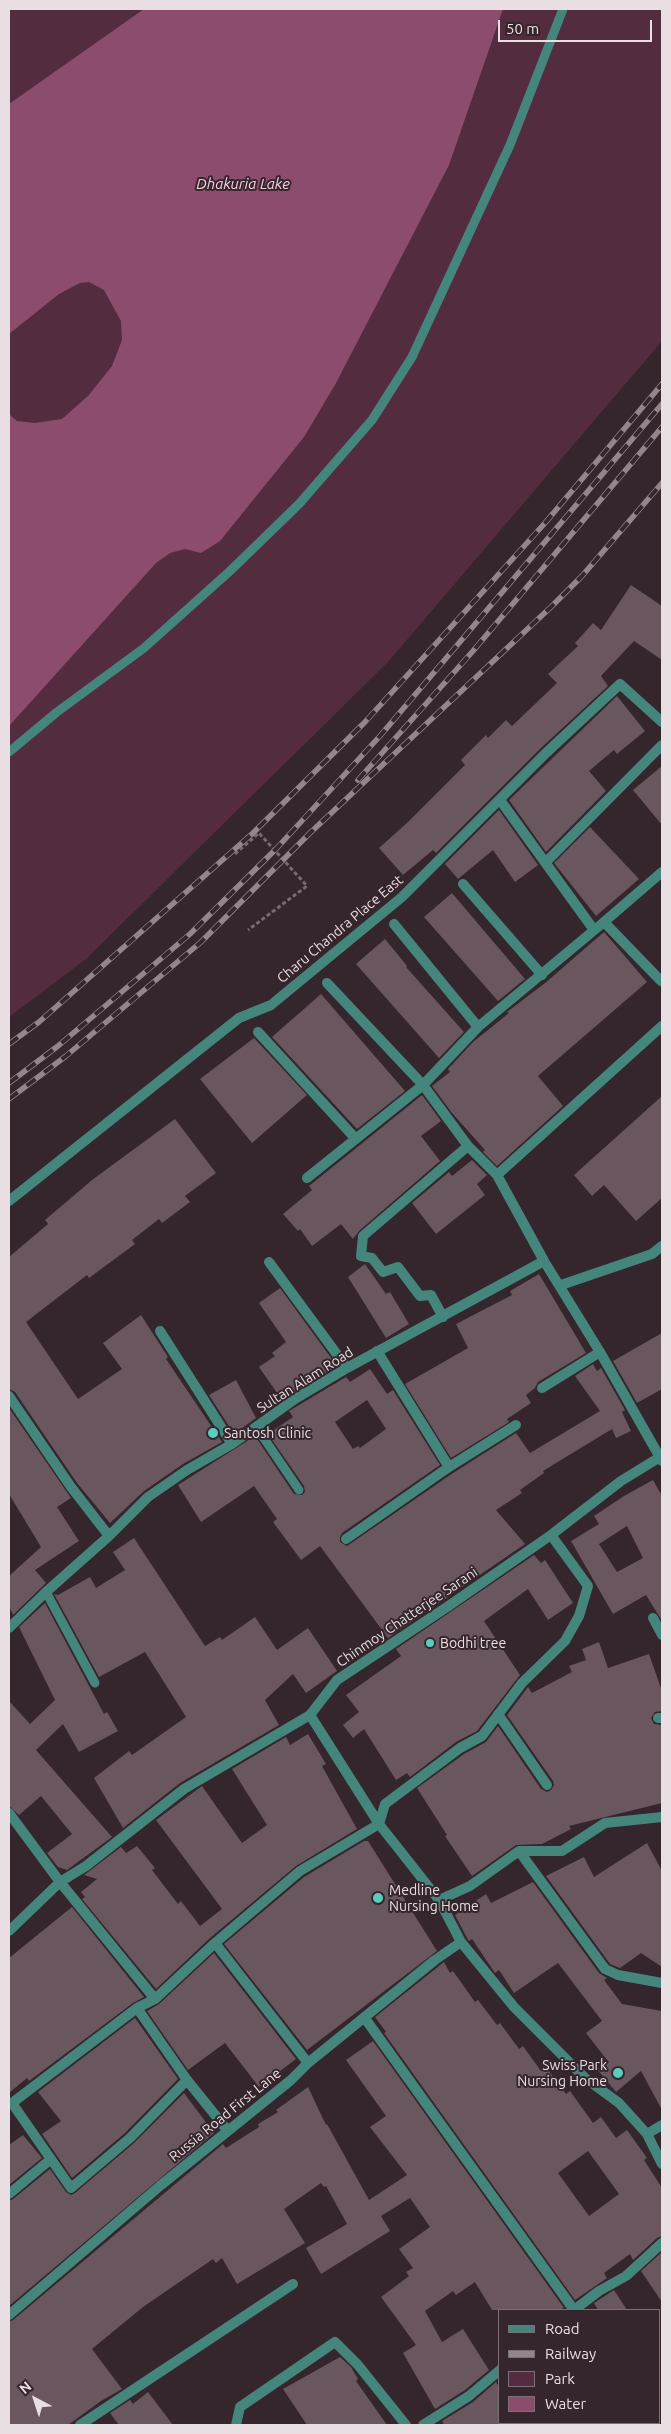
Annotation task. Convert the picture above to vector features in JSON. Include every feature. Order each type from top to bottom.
[{"type":"street","name":"Charu Chandra Place East","points":[[9,1201],[239,1018],[271,1005],[402,897],[546,753],[620,684],[662,722]]},
{"type":"street","points":[[546,862],[662,745]]},
{"type":"street","points":[[500,800],[594,930]]},
{"type":"street","points":[[307,1178],[423,1085],[478,1027],[662,872]]},
{"type":"street","points":[[463,884],[542,975]]},
{"type":"street","points":[[604,922],[661,982]]},
{"type":"street","points":[[394,924],[478,1027]]},
{"type":"street","points":[[327,983],[423,1085],[468,1146],[497,1175],[544,1260],[561,1284],[661,1459]]},
{"type":"street","points":[[497,1175],[662,1026]]},
{"type":"street","points":[[258,1032],[355,1138]]},
{"type":"street","points":[[443,1317],[431,1295],[420,1296],[398,1267],[383,1272],[372,1258],[361,1256],[363,1236],[468,1146]]},
{"type":"street","points":[[561,1284],[652,1254],[662,1246]]},
{"type":"street","name":"Sultan Alam Road","points":[[9,1628],[109,1536],[148,1496],[186,1470],[232,1444],[294,1400],[347,1368],[544,1260]]},
{"type":"street","points":[[270,1262],[347,1368]]},
{"type":"street","points":[[160,1331],[232,1444]]},
{"type":"street","points":[[378,1351],[449,1468]]},
{"type":"street","points":[[542,1388],[600,1352]]},
{"type":"street","points":[[9,1396],[71,1487],[109,1536]]},
{"type":"street","points":[[346,1540],[449,1468],[516,1425]]},
{"type":"street","name":"Chinmoy Chatterjee Sarani","points":[[9,1931],[60,1882],[86,1866],[184,1789],[310,1715],[337,1680],[551,1535],[621,1481],[661,1459]]},
{"type":"street","points":[[187,2080],[130,2138],[71,2188],[12,2103],[136,2008],[155,1999],[215,1943],[300,1872],[379,1824],[384,1804],[460,1748],[482,1736],[522,1683],[565,1641],[579,1616],[588,1586],[551,1535]]},
{"type":"street","points":[[653,1618],[662,1635]]},
{"type":"street","points":[[498,1714],[548,1785]]},
{"type":"street","points":[[310,1715],[379,1824],[439,1900],[461,1942],[514,2006],[585,2078],[619,2103],[648,2134],[662,2164]]},
{"type":"street","points":[[9,1813],[60,1882],[155,1999]]},
{"type":"street","points":[[439,1900],[470,1886],[519,1851],[562,1851],[605,1823],[662,1817]]},
{"type":"street","points":[[519,1851],[605,1968],[618,1975],[662,1983]]},
{"type":"street","name":"Russia Road First Lane","points":[[9,2314],[161,2185],[291,2080],[308,2063],[435,1960],[461,1942]]},
{"type":"street","points":[[215,1943],[308,2063]]},
{"type":"street","points":[[136,2008],[187,2080],[228,2131]]},
{"type":"street","points":[[364,2017],[573,2309]]},
{"type":"street","points":[[648,2134],[662,2125]]},
{"type":"street","points":[[9,2194],[51,2160]]},
{"type":"street","points":[[575,2309],[599,2291],[626,2276],[662,2243]]},
{"type":"street","points":[[80,2425],[293,2284]]},
{"type":"street","points":[[236,2425],[240,2408],[334,2342],[358,2365],[406,2425]]},
{"type":"street","points":[[423,2425],[468,2396],[498,2372]]},
{"type":"lane","points":[[9,752],[57,712],[144,648],[230,570],[299,504],[372,420],[416,349],[510,145],[563,9]]},
{"type":"lane","points":[[258,1426],[261,1434],[299,1490]]},
{"type":"lane","points":[[46,1592],[95,1683]]},
{"type":"path","points":[[235,854],[259,833],[307,886],[248,930]]},
{"type":"green space","points":[[9,9],[662,9],[662,341],[388,662],[86,959],[9,1017]]},
{"type":"water","name":"Dhakuria Lake","points":[[144,9],[503,9],[449,165],[336,383],[304,437],[220,541],[201,553],[185,549],[170,553],[156,563],[9,726],[9,414],[17,421],[35,423],[62,419],[89,395],[112,366],[122,340],[121,321],[104,290],[89,282],[80,283],[59,294],[9,334],[9,104]]},
{"type":"building","points":[[631,585],[662,606],[662,660],[634,641],[601,676],[608,686],[541,748],[436,853],[433,850],[403,875],[379,848],[465,765],[461,760],[486,735],[488,738],[506,720],[512,726],[557,683],[548,674],[578,646],[575,643],[593,623],[601,630]]},
{"type":"building","points":[[617,696],[645,731],[617,754],[614,750],[589,771],[606,791],[546,852],[509,800]]},
{"type":"building","points":[[662,766],[662,825],[633,790]]},
{"type":"building","points":[[499,810],[538,865],[515,882],[493,850],[458,879],[445,864]]},
{"type":"building","points":[[590,827],[639,879],[596,916],[554,863]]},
{"type":"building","points":[[452,893],[525,979],[498,1001],[424,917]]},
{"type":"building","points":[[604,932],[647,982],[538,1076],[563,1106],[497,1166],[483,1152],[485,1150],[452,1113],[432,1086],[450,1072],[448,1069],[473,1042]]},
{"type":"building","points":[[385,939],[406,967],[464,1032],[439,1058],[356,964]]},
{"type":"building","points":[[321,994],[405,1091],[357,1129],[272,1037]]},
{"type":"building","points":[[254,1038],[307,1095],[252,1143],[200,1079]]},
{"type":"building","points":[[422,1095],[441,1121],[421,1136],[440,1161],[359,1231],[353,1239],[341,1224],[312,1246],[300,1229],[298,1231],[283,1214],[312,1190],[309,1186]]},
{"type":"building","points":[[662,1096],[662,1198],[636,1221],[604,1185],[592,1196],[574,1175]]},
{"type":"building","points":[[175,1119],[216,1173],[185,1196],[190,1202],[162,1223],[159,1219],[132,1240],[135,1244],[89,1278],[87,1275],[26,1322],[78,1399],[122,1369],[103,1343],[141,1315],[168,1357],[166,1359],[222,1442],[183,1464],[144,1491],[110,1523],[77,1483],[15,1392],[9,1389],[9,1257],[48,1224],[45,1220],[92,1180]]},
{"type":"building","points":[[472,1160],[487,1175],[477,1184],[485,1195],[436,1234],[412,1203],[449,1172],[452,1176]]},
{"type":"building","points":[[365,1264],[386,1294],[390,1292],[409,1324],[386,1338],[348,1277]]},
{"type":"building","points":[[539,1274],[586,1353],[538,1382],[535,1388],[526,1395],[531,1403],[507,1419],[509,1422],[451,1458],[405,1384],[468,1348],[456,1324],[512,1295],[510,1291]]},
{"type":"building","points":[[280,1288],[337,1366],[282,1400],[259,1367],[275,1356],[272,1353],[286,1342],[259,1303]]},
{"type":"building","points":[[662,1333],[662,1389],[637,1403],[613,1361]]},
{"type":"building","points":[[593,1364],[597,1371],[601,1368],[625,1410],[622,1412],[631,1431],[616,1438],[612,1429],[543,1471],[544,1473],[520,1490],[522,1493],[496,1510],[525,1544],[388,1638],[320,1546],[301,1560],[273,1522],[277,1519],[254,1486],[201,1522],[178,1485],[255,1436],[294,1494],[302,1495],[305,1492],[304,1486],[268,1434],[293,1417],[289,1411],[346,1377],[350,1382],[370,1369],[387,1394],[393,1390],[440,1465],[342,1533],[340,1542],[347,1546],[453,1473],[516,1433],[530,1453],[600,1411],[575,1376]],"holes":[[[367,1400],[386,1429],[360,1448],[358,1446],[353,1449],[335,1422]]]},
{"type":"building","points":[[236,1380],[256,1418],[234,1434],[209,1395]]},
{"type":"building","points":[[9,1408],[71,1498],[57,1507],[79,1541],[35,1570],[46,1583],[13,1615],[9,1606],[9,1576],[41,1547],[9,1494]]},
{"type":"building","points":[[653,1480],[662,1496],[662,1621],[646,1595],[613,1614],[571,1541],[599,1524],[594,1516]],"holes":[[[627,1526],[643,1558],[617,1572],[599,1544]]]},
{"type":"building","points":[[134,1538],[205,1646],[220,1637],[222,1640],[255,1617],[277,1650],[308,1628],[337,1671],[306,1693],[293,1674],[265,1700],[279,1725],[180,1783],[123,1828],[94,1778],[129,1751],[132,1755],[186,1717],[145,1652],[99,1677],[54,1594],[58,1595],[90,1577],[96,1588],[125,1570],[113,1552]]},
{"type":"building","points":[[534,1555],[541,1563],[545,1560],[573,1603],[548,1620],[528,1589],[484,1621],[520,1675],[477,1731],[456,1742],[410,1777],[407,1773],[396,1780],[364,1729],[353,1738],[343,1725],[359,1712],[346,1695],[401,1656],[396,1649]]},
{"type":"building","points":[[45,1603],[104,1714],[107,1712],[118,1731],[79,1752],[63,1724],[36,1750],[112,1837],[67,1870],[58,1867],[47,1853],[72,1834],[41,1796],[19,1815],[9,1806],[9,1701],[30,1724],[55,1700],[19,1627]]},
{"type":"building","points":[[599,1642],[608,1668],[649,1654],[662,1691],[662,1711],[655,1712],[651,1718],[654,1724],[662,1725],[662,1803],[569,1826],[571,1829],[542,1844],[516,1845],[472,1876],[445,1836],[447,1835],[417,1788],[464,1754],[486,1742],[498,1726],[541,1789],[547,1792],[551,1790],[554,1785],[553,1781],[507,1715],[528,1687],[532,1693],[572,1672],[569,1666],[586,1660],[582,1649]]},
{"type":"building","points":[[308,1734],[326,1764],[322,1766],[357,1829],[296,1866],[210,1938],[156,1989],[82,1899],[85,1897],[81,1892],[97,1879],[84,1875],[121,1847],[126,1853],[137,1846],[155,1868],[152,1870],[178,1904],[181,1901],[200,1926],[222,1909],[156,1820],[202,1786],[242,1843],[267,1825],[232,1769],[286,1737],[290,1745]]},
{"type":"building","points":[[364,1841],[368,1841],[437,1951],[307,2050],[224,1944],[304,1877]]},
{"type":"building","points":[[647,1843],[662,1871],[662,1967],[641,1953],[620,1968],[610,1964],[546,1876],[584,1857],[594,1877]]},
{"type":"building","points":[[533,1882],[599,1973],[607,1978],[604,1980],[622,2004],[662,2011],[662,2110],[641,2071],[616,2092],[597,2069],[607,2060],[586,2033],[602,2021],[558,1963],[514,1993],[499,1970],[495,1973],[472,1939],[469,1941],[467,1938],[455,1915],[486,1894],[491,1903]]},
{"type":"building","points":[[72,1907],[144,1997],[133,2003],[29,2081],[27,2078],[9,2093],[9,1958]]},
{"type":"building","points":[[214,1953],[296,2059],[259,2087],[225,2043],[188,2070],[147,2011],[159,2004]]},
{"type":"building","points":[[444,1962],[450,1973],[453,1971],[475,2002],[478,2000],[497,2025],[500,2023],[519,2049],[523,2046],[541,2071],[546,2067],[566,2094],[570,2091],[593,2123],[601,2117],[616,2138],[627,2130],[647,2158],[644,2160],[662,2188],[662,2236],[657,2238],[633,2260],[630,2254],[604,2273],[607,2278],[575,2300],[384,2033],[386,2032],[375,2017]],"holes":[[[588,2151],[619,2194],[589,2216],[558,2173]]]},
{"type":"building","points":[[135,2018],[178,2079],[125,2133],[72,2178],[42,2134],[61,2121],[38,2092]]},
{"type":"building","points":[[373,2041],[564,2308],[492,2310],[475,2282],[456,2295],[453,2291],[425,2311],[442,2342],[463,2329],[489,2370],[465,2390],[435,2409],[403,2353],[416,2345],[381,2297],[409,2276],[406,2272],[413,2268],[399,2249],[430,2227],[410,2198],[381,2216],[390,2231],[321,2274],[306,2248],[347,2224],[326,2186],[324,2187],[321,2183],[284,2209],[305,2243],[237,2284],[222,2258],[216,2263],[213,2259],[143,2307],[92,2349],[122,2389],[101,2401],[68,2425],[9,2425],[9,2322],[223,2144],[226,2148],[259,2127],[258,2124],[278,2112],[276,2110],[308,2087],[326,2125],[369,2200],[407,2175],[370,2127],[386,2116],[346,2060]]},
{"type":"building","points":[[184,2093],[214,2133],[9,2306],[9,2201],[50,2169],[66,2192],[71,2195],[75,2193],[134,2143]]},
{"type":"building","points":[[23,2135],[42,2158],[9,2185],[9,2145]]},
{"type":"building","points":[[662,2252],[662,2302],[641,2271]]},
{"type":"building","points":[[614,2290],[626,2309],[597,2309],[594,2303]]},
{"type":"building","points":[[340,2357],[351,2367],[358,2379],[356,2381],[387,2425],[307,2425],[283,2389]]},
{"type":"building","points":[[496,2382],[498,2385],[498,2424],[500,2425],[444,2425],[442,2421],[473,2402]]},
{"type":"building","points":[[148,2392],[173,2425],[119,2425],[110,2413],[130,2400],[133,2404]]},
{"type":"railway","points":[[9,1044],[39,1022],[253,833],[365,722],[545,523],[662,384]]},
{"type":"railway","points":[[9,1083],[58,1046],[190,934],[276,849],[380,736],[662,404]]},
{"type":"railway","points":[[358,780],[473,651],[662,427]]},
{"type":"railway","points":[[9,1099],[66,1056],[201,942],[311,832],[552,606],[582,576],[662,483]]},
{"type":"place","name":"Santosh Clinic","points":[[213,1433]]},
{"type":"place","name":"Bodhi tree","points":[[430,1643]]},
{"type":"place","name":"Medline Nursing Home","points":[[378,1898]]},
{"type":"place","name":"Swiss Park Nursing Home","points":[[618,2073]]}]
